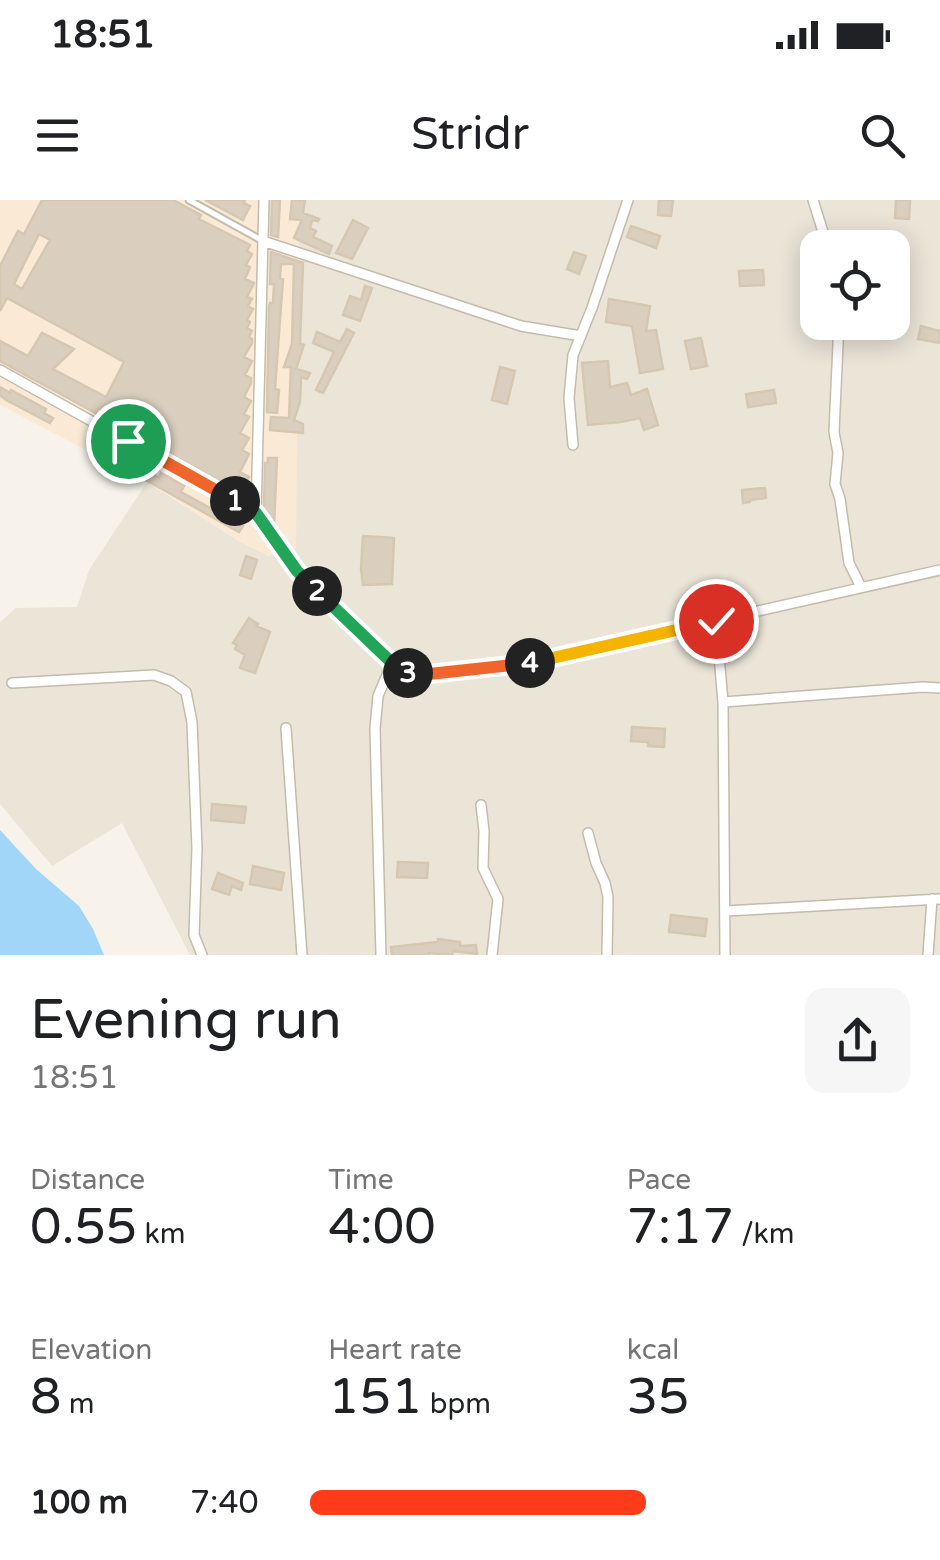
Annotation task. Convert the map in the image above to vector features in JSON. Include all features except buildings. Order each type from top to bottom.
[{"type":"street","points":[[256,513],[264,200]]},
{"type":"street","points":[[573,445],[569,398],[573,355],[628,200]]},
{"type":"street","points":[[813,200],[822,230]]},
{"type":"street","points":[[262,240],[521,326],[581,336]]},
{"type":"street","points":[[838,340],[835,484],[850,563],[861,587]]},
{"type":"street","points":[[0,370],[256,513],[297,571],[403,672],[420,675],[523,664],[940,570]]},
{"type":"street","points":[[716,621],[724,702],[725,955]]},
{"type":"street","points":[[381,955],[375,729],[378,696],[392,663]]},
{"type":"street","points":[[12,683],[154,674],[186,692],[192,722],[197,848],[194,935],[202,955]]},
{"type":"street","points":[[724,702],[940,688]]},
{"type":"street","points":[[286,728],[302,955]]},
{"type":"street","points":[[481,805],[483,868],[498,899],[492,955]]},
{"type":"street","points":[[588,833],[606,882],[607,955]]},
{"type":"street","points":[[726,911],[936,899],[928,955]]},
{"type":"lane","points":[[189,200],[262,240]]},
{"type":"shaded area","points":[[0,200],[299,200],[296,548],[268,556],[147,482],[0,405]]},
{"type":"shaded area","points":[[299,200],[940,200],[940,955],[190,955],[122,823],[52,866],[0,804],[0,622],[16,608],[77,607],[89,570],[147,482],[242,543]]},
{"type":"water","points":[[0,830],[36,869],[79,906],[104,955],[0,955]]},
{"type":"route","points":[[128,441],[256,513],[297,571],[403,672],[420,675],[523,664],[716,621]]}]
